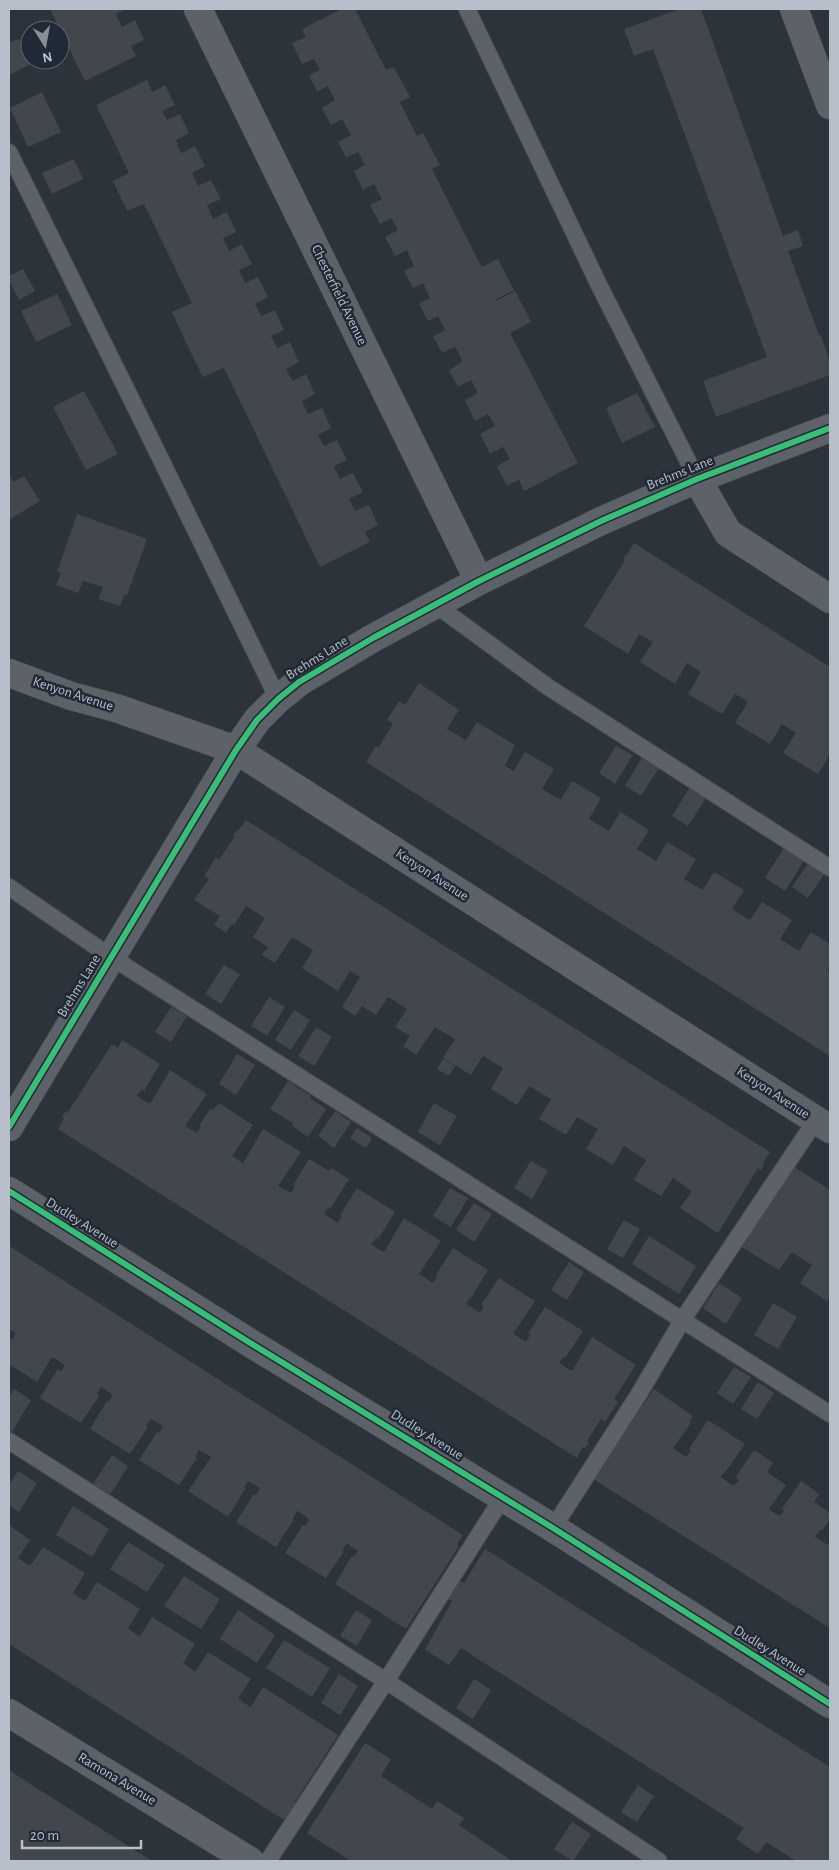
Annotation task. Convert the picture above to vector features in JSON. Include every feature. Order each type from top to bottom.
[{"type":"street","name":"Chesterfield Avenue","points":[[198,9],[479,582]]},
{"type":"street","points":[[794,9],[830,105]]},
{"type":"street","name":"Brehms Lane","points":[[9,1127],[236,750],[257,720],[278,699],[299,682],[436,605],[601,521],[697,479],[830,428]]},
{"type":"street","points":[[697,479],[728,533],[830,599]]},
{"type":"street","name":"Kenyon Avenue","points":[[9,673],[71,696],[116,708],[236,750],[823,1125]]},
{"type":"street","name":"Dudley Avenue","points":[[9,1191],[247,1341],[553,1528],[830,1704]]},
{"type":"street","name":"Ramona Avenue","points":[[9,1713],[250,1861]]},
{"type":"lane","points":[[467,9],[599,285],[697,479]]},
{"type":"lane","points":[[9,152],[278,699]]},
{"type":"lane","points":[[436,605],[548,686],[830,868]]},
{"type":"lane","points":[[9,887],[111,957],[830,1414]]},
{"type":"lane","points":[[553,1528],[639,1394],[683,1319],[823,1125]]},
{"type":"lane","points":[[9,1440],[386,1681],[659,1861]]},
{"type":"lane","points":[[268,1861],[386,1681],[503,1497]]},
{"type":"building","points":[[50,9],[126,9],[116,14],[122,27],[135,20],[144,40],[131,46],[136,56],[85,81],[70,50],[70,20],[55,20]]},
{"type":"building","points":[[342,9],[355,9],[386,70],[394,67],[410,97],[400,102],[417,136],[423,133],[440,165],[432,169],[481,266],[498,259],[514,290],[495,300],[515,291],[531,322],[510,333],[578,463],[524,491],[519,480],[507,486],[497,466],[510,459],[503,447],[490,454],[480,434],[495,426],[488,414],[475,421],[465,400],[478,393],[471,380],[458,387],[449,370],[462,362],[461,358],[455,347],[442,353],[433,336],[445,330],[438,316],[428,321],[419,303],[430,298],[423,283],[413,288],[404,271],[414,266],[407,250],[395,256],[385,237],[398,230],[391,218],[380,224],[370,205],[382,199],[374,184],[363,190],[354,171],[365,165],[358,152],[346,158],[338,142],[351,135],[342,119],[331,125],[322,108],[335,100],[328,86],[317,92],[309,75],[320,70],[314,59],[302,64],[292,43],[306,37],[302,29]]},
{"type":"building","points":[[680,9],[701,9],[783,236],[798,230],[803,246],[788,251],[830,362],[830,375],[716,417],[703,381],[767,357],[653,49],[634,56],[624,29]]},
{"type":"building","points":[[19,39],[20,41],[20,70],[9,75],[9,43]]},
{"type":"building","points":[[147,80],[152,92],[165,85],[175,105],[162,111],[167,120],[180,114],[189,133],[176,140],[179,149],[182,153],[195,146],[205,166],[192,173],[198,186],[211,180],[221,199],[207,205],[213,219],[227,212],[236,232],[223,238],[229,251],[242,244],[252,264],[239,270],[245,283],[258,277],[268,297],[255,304],[261,316],[275,310],[284,330],[271,336],[277,348],[290,342],[299,362],[286,369],[290,377],[293,381],[306,374],[315,394],[302,401],[308,414],[322,408],[331,428],[318,435],[324,446],[337,440],[347,460],[334,466],[340,479],[353,473],[363,492],[349,499],[355,511],[369,505],[378,525],[365,532],[370,542],[320,567],[224,368],[203,377],[187,345],[172,312],[192,303],[144,204],[127,211],[113,181],[129,173],[96,105]]},
{"type":"building","points":[[42,92],[61,132],[28,147],[10,108]]},
{"type":"building","points":[[74,159],[83,179],[52,194],[42,173]]},
{"type":"building","points":[[23,269],[35,291],[19,300],[9,280],[9,276]]},
{"type":"building","points":[[57,294],[72,325],[36,342],[21,311]]},
{"type":"building","points":[[84,391],[118,454],[86,470],[53,407]]},
{"type":"building","points":[[637,393],[655,427],[622,443],[606,408]]},
{"type":"building","points":[[9,474],[13,482],[24,476],[40,501],[9,520]]},
{"type":"building","points":[[77,514],[147,539],[127,595],[124,595],[120,606],[98,599],[103,587],[83,581],[78,593],[56,585],[61,573],[57,572]]},
{"type":"building","points":[[634,543],[830,667],[830,754],[818,774],[783,753],[796,733],[782,724],[770,744],[735,723],[748,702],[735,694],[722,714],[688,694],[701,672],[687,663],[675,684],[640,662],[653,642],[639,634],[628,654],[584,626]]},
{"type":"building","points":[[419,683],[459,710],[447,729],[466,740],[477,722],[515,745],[505,766],[514,771],[525,752],[554,769],[542,789],[561,800],[572,781],[601,798],[589,819],[609,831],[620,812],[649,830],[637,849],[656,861],[667,842],[696,859],[684,879],[703,890],[714,872],[744,890],[732,909],[750,920],[762,902],[792,920],[780,939],[799,951],[811,932],[830,944],[830,964],[827,970],[830,972],[830,1056],[366,762],[376,746],[378,748],[393,724],[387,720],[399,701],[405,705]]},
{"type":"building","points":[[616,746],[633,755],[615,784],[599,773]]},
{"type":"building","points":[[642,757],[659,768],[641,796],[625,786]]},
{"type":"building","points":[[690,787],[706,798],[688,826],[672,816]]},
{"type":"building","points":[[246,820],[770,1152],[761,1170],[758,1168],[718,1233],[680,1208],[692,1191],[673,1178],[661,1196],[634,1180],[646,1160],[624,1146],[613,1165],[586,1149],[598,1129],[577,1117],[566,1135],[539,1119],[551,1099],[529,1086],[517,1105],[491,1089],[503,1068],[483,1056],[471,1075],[443,1058],[455,1039],[435,1027],[416,1055],[403,1046],[410,1036],[395,1027],[407,1009],[388,997],[376,1015],[362,1006],[355,1016],[342,1007],[360,977],[350,971],[338,991],[302,968],[313,950],[292,937],[275,963],[262,955],[268,947],[253,937],[265,918],[246,906],[234,925],[232,924],[226,933],[214,925],[220,916],[194,900],[209,879],[204,876],[216,857],[219,860],[235,836],[233,835]]},
{"type":"building","points":[[784,848],[804,861],[785,891],[765,878]]},
{"type":"building","points":[[809,862],[825,873],[808,898],[792,887]]},
{"type":"building","points":[[224,965],[240,974],[221,1004],[205,994]]},
{"type":"building","points":[[269,997],[285,1007],[267,1036],[251,1026]]},
{"type":"building","points":[[171,1007],[187,1016],[171,1042],[155,1032]]},
{"type":"building","points":[[294,1010],[310,1020],[291,1050],[275,1040]]},
{"type":"building","points":[[316,1027],[332,1037],[314,1066],[298,1056]]},
{"type":"building","points":[[122,1040],[160,1064],[144,1091],[142,1089],[137,1096],[150,1104],[170,1070],[207,1094],[185,1126],[197,1133],[201,1127],[199,1126],[210,1109],[213,1110],[219,1103],[253,1125],[232,1156],[243,1163],[263,1129],[301,1152],[278,1186],[291,1193],[295,1186],[293,1185],[309,1159],[329,1171],[331,1168],[349,1179],[330,1209],[328,1208],[324,1214],[338,1223],[342,1216],[340,1215],[357,1188],[395,1212],[378,1239],[376,1238],[371,1244],[378,1249],[384,1252],[404,1218],[441,1241],[419,1274],[433,1283],[453,1248],[488,1270],[466,1304],[480,1313],[484,1306],[481,1305],[499,1278],[535,1301],[513,1334],[526,1342],[530,1335],[528,1334],[545,1307],[583,1331],[565,1358],[563,1357],[559,1363],[572,1371],[592,1337],[636,1365],[614,1399],[618,1402],[605,1422],[601,1419],[587,1441],[589,1443],[585,1448],[583,1447],[577,1458],[58,1129],[64,1118],[62,1117],[66,1111],[68,1112],[112,1044],[118,1048]]},
{"type":"building","points":[[237,1054],[255,1065],[236,1095],[219,1084]]},
{"type":"building","points":[[443,1059],[455,1066],[449,1076],[437,1069]]},
{"type":"building","points":[[288,1081],[311,1096],[310,1098],[326,1109],[308,1137],[292,1126],[293,1123],[270,1109]]},
{"type":"building","points":[[434,1103],[457,1116],[440,1145],[418,1132]]},
{"type":"building","points":[[335,1111],[351,1122],[334,1148],[318,1136]]},
{"type":"building","points":[[357,1128],[372,1138],[366,1148],[350,1138]]},
{"type":"building","points":[[531,1161],[548,1171],[532,1199],[514,1188]]},
{"type":"building","points":[[791,1165],[830,1190],[830,1295],[827,1301],[800,1283],[812,1265],[792,1252],[779,1270],[740,1246]]},
{"type":"building","points":[[450,1188],[468,1198],[451,1227],[433,1216]]},
{"type":"building","points":[[474,1203],[492,1214],[474,1242],[456,1230]]},
{"type":"building","points":[[624,1220],[640,1229],[623,1258],[607,1249]]},
{"type":"building","points":[[649,1236],[696,1266],[679,1294],[632,1264]]},
{"type":"building","points":[[9,1246],[463,1535],[457,1545],[459,1546],[406,1629],[335,1584],[352,1556],[354,1557],[358,1551],[347,1543],[342,1550],[344,1551],[326,1578],[285,1553],[303,1525],[305,1526],[309,1520],[304,1515],[297,1511],[276,1547],[236,1522],[260,1488],[248,1481],[244,1487],[246,1488],[228,1517],[188,1491],[211,1457],[199,1450],[195,1457],[197,1458],[179,1485],[139,1460],[163,1426],[151,1419],[146,1425],[148,1427],[130,1454],[90,1429],[107,1401],[109,1402],[113,1395],[101,1387],[97,1394],[99,1396],[81,1423],[40,1398],[58,1369],[61,1371],[65,1365],[52,1357],[37,1382],[9,1364],[9,1341],[10,1339],[12,1340],[16,1333],[9,1329]]},
{"type":"building","points":[[569,1262],[584,1272],[567,1300],[551,1290]]},
{"type":"building","points":[[719,1283],[742,1298],[726,1324],[703,1308]]},
{"type":"building","points":[[773,1303],[797,1317],[778,1349],[754,1335]]},
{"type":"building","points":[[734,1367],[751,1377],[733,1404],[717,1393]]},
{"type":"building","points":[[758,1382],[774,1393],[757,1419],[741,1409]]},
{"type":"building","points":[[14,1389],[31,1400],[12,1432],[9,1431],[9,1397]]},
{"type":"building","points":[[654,1389],[693,1416],[689,1422],[691,1423],[673,1448],[686,1457],[691,1450],[689,1449],[708,1420],[745,1444],[720,1477],[734,1486],[739,1480],[735,1478],[754,1450],[773,1463],[767,1472],[786,1485],[769,1509],[774,1513],[780,1516],[784,1511],[782,1509],[801,1481],[819,1494],[814,1502],[830,1513],[830,1519],[823,1530],[821,1529],[815,1537],[828,1545],[830,1542],[830,1628],[593,1479]]},
{"type":"building","points":[[112,1455],[128,1466],[110,1495],[93,1484]]},
{"type":"building","points":[[18,1471],[37,1483],[19,1512],[9,1505],[9,1485]]},
{"type":"building","points":[[73,1506],[109,1529],[92,1557],[56,1535]]},
{"type":"building","points":[[9,1525],[30,1540],[18,1558],[25,1563],[30,1566],[43,1547],[85,1573],[73,1593],[85,1601],[97,1582],[140,1609],[128,1628],[134,1633],[140,1636],[152,1617],[195,1644],[183,1663],[195,1672],[208,1652],[251,1679],[238,1698],[244,1703],[251,1707],[263,1687],[338,1735],[295,1802],[297,1804],[284,1820],[9,1644]]},
{"type":"building","points":[[128,1542],[165,1565],[147,1592],[110,1569]]},
{"type":"building","points":[[485,1549],[830,1767],[830,1861],[796,1861],[766,1842],[758,1854],[736,1839],[744,1828],[461,1648],[449,1665],[425,1650],[452,1601],[448,1599],[460,1581],[464,1583]]},
{"type":"building","points":[[184,1576],[220,1599],[201,1629],[164,1606]]},
{"type":"building","points":[[238,1610],[275,1635],[257,1663],[220,1639]]},
{"type":"building","points":[[356,1610],[372,1620],[357,1646],[340,1636]]},
{"type":"building","points":[[284,1640],[330,1668],[312,1697],[266,1668]]},
{"type":"building","points":[[339,1674],[358,1686],[340,1715],[321,1703]]},
{"type":"building","points":[[474,1679],[491,1690],[473,1719],[456,1708]]},
{"type":"building","points":[[365,1743],[391,1759],[381,1776],[432,1809],[437,1801],[464,1818],[459,1825],[512,1861],[351,1861],[307,1833]]},
{"type":"building","points":[[9,1770],[38,1789],[152,1861],[9,1861]]},
{"type":"building","points":[[638,1785],[654,1796],[637,1822],[621,1812]]},
{"type":"building","points":[[572,1822],[591,1834],[573,1861],[554,1849]]},
{"type":"cycle path","points":[[9,1127],[236,750],[257,720],[278,699],[299,682],[373,638],[479,581],[601,521],[697,479],[830,428]]},
{"type":"cycle path","points":[[9,1191],[247,1341],[553,1528],[830,1704]]}]
